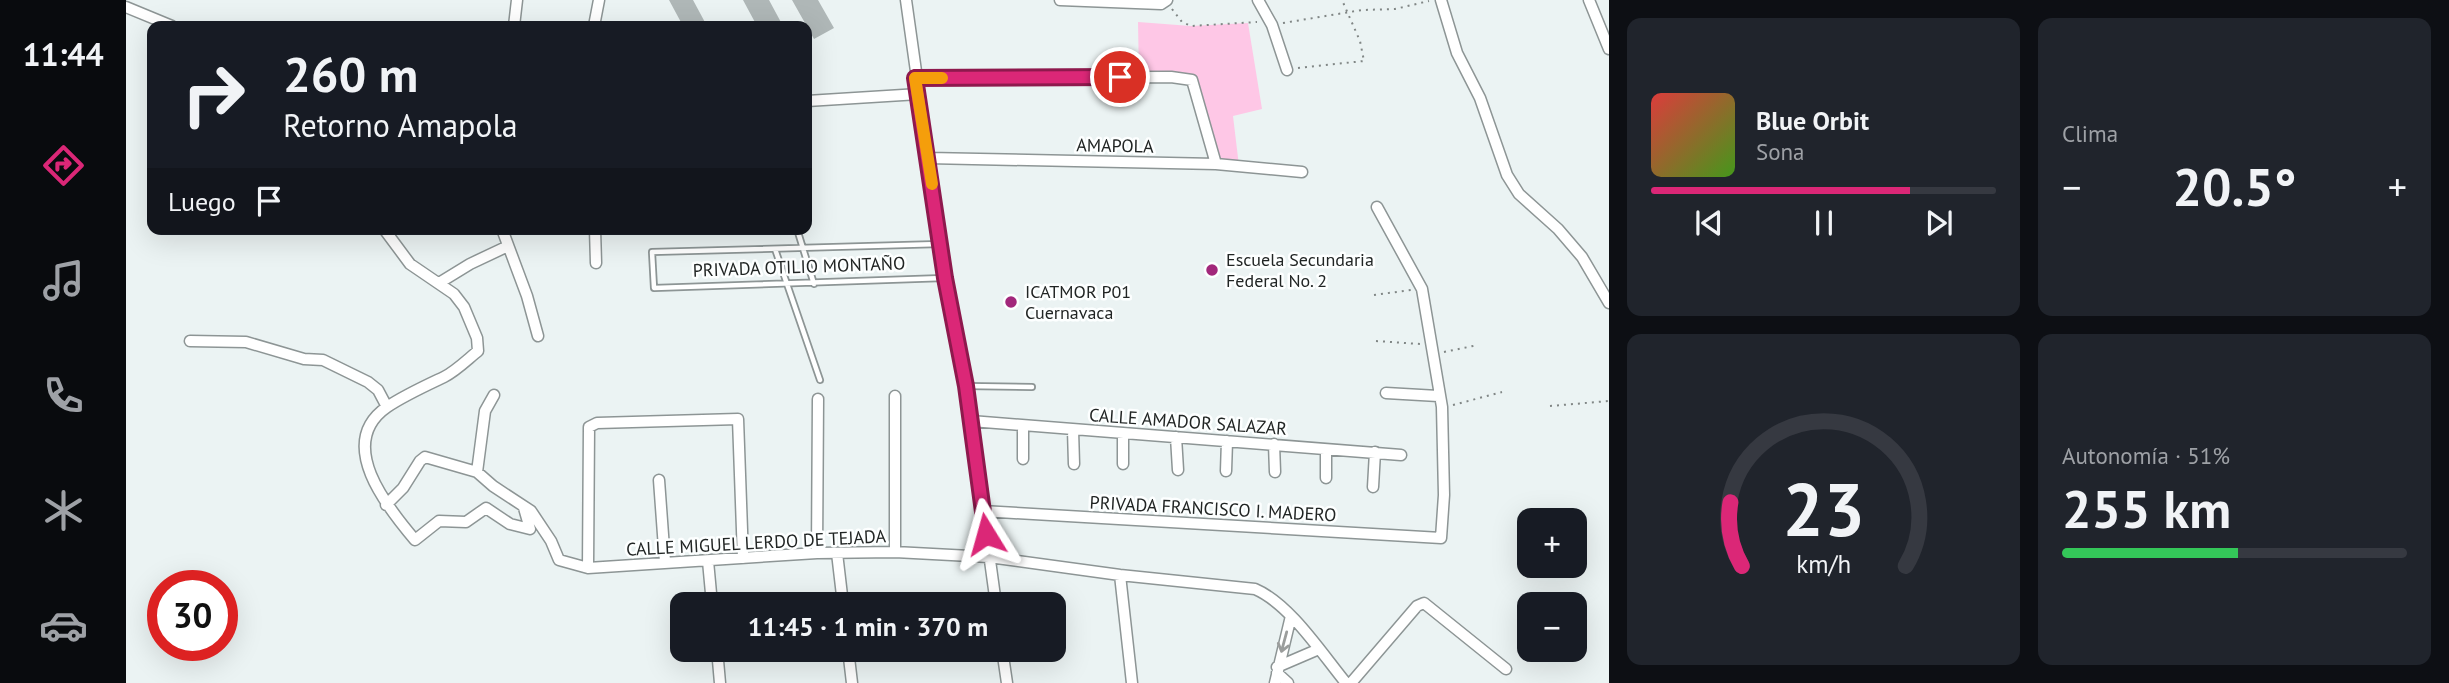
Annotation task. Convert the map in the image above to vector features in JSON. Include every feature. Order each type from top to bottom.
[{"type":"street","points":[[515,21],[517,0]]},
{"type":"street","points":[[595,21],[599,0]]},
{"type":"street","points":[[906,0],[915,78],[945,278],[966,386],[994,592]]},
{"type":"street","points":[[1060,0],[1167,1]]},
{"type":"street","points":[[1258,0],[1269,21],[1287,70]]},
{"type":"street","points":[[1441,0],[1457,53],[1480,98],[1507,175],[1519,194],[1558,229],[1582,257],[1609,303]]},
{"type":"street","points":[[1589,0],[1609,49]]},
{"type":"street","points":[[126,7],[160,21]]},
{"type":"street","points":[[915,78],[1171,77],[1192,80],[1216,164]]},
{"type":"street","points":[[812,101],[919,94]]},
{"type":"street","name":"AMAPOLA","points":[[928,158],[1216,164],[1301,172]]},
{"type":"street","points":[[1377,207],[1422,289],[1438,396],[1442,407]]},
{"type":"street","points":[[388,235],[410,264],[439,283],[464,307],[472,322],[478,351],[447,376],[424,385],[387,407],[371,423],[365,439],[366,456],[374,481],[386,505],[415,540],[439,521],[466,522],[486,508],[510,524],[530,529],[522,505]]},
{"type":"street","points":[[504,235],[538,336]]},
{"type":"street","points":[[595,235],[596,263]]},
{"type":"street","points":[[439,283],[508,246]]},
{"type":"street","points":[[190,341],[246,342],[304,359],[323,360],[368,382],[378,390],[387,407]]},
{"type":"street","points":[[1386,393],[1438,396]]},
{"type":"street","points":[[477,472],[485,411],[495,395]]},
{"type":"street","points":[[895,396],[895,552]]},
{"type":"street","points":[[817,553],[818,399]]},
{"type":"street","name":"PRIVADA FRANCISCO I. MADERO","points":[[982,511],[1441,538],[1444,471],[1442,407]]},
{"type":"street","points":[[386,505],[403,488],[425,457],[477,472],[530,511],[541,525],[559,560],[588,568],[589,426],[597,423],[738,419],[743,558]]},
{"type":"street","name":"CALLE AMADOR SALAZAR","points":[[971,421],[1401,455]]},
{"type":"street","points":[[1023,426],[1023,459]]},
{"type":"street","points":[[1073,430],[1074,464]]},
{"type":"street","points":[[1123,434],[1123,464]]},
{"type":"street","points":[[1176,437],[1178,470]]},
{"type":"street","points":[[1226,471],[1227,441]]},
{"type":"street","points":[[1274,444],[1275,472]]},
{"type":"street","points":[[1326,450],[1326,478]]},
{"type":"street","points":[[1373,487],[1375,453]]},
{"type":"street","points":[[659,480],[665,562]]},
{"type":"street","name":"CALLE MIGUEL LERDO DE TEJADA","points":[[588,568],[817,553],[895,552],[989,556],[1120,575],[1255,589],[1264,593],[1291,617],[1346,683]]},
{"type":"street","points":[[837,553],[842,592]]},
{"type":"street","points":[[708,561],[711,592]]},
{"type":"street","points":[[1120,575],[1132,683]]},
{"type":"street","points":[[1351,683],[1418,606],[1424,603],[1506,669]]},
{"type":"street","points":[[1276,674],[1291,617]]},
{"type":"street","points":[[1276,674],[1319,649]]},
{"type":"street","points":[[718,662],[720,683]]},
{"type":"street","points":[[850,662],[852,683]]},
{"type":"street","points":[[1004,662],[1007,683]]},
{"type":"street","points":[[1276,674],[1288,683]]},
{"type":"lane","points":[[799,235],[814,284]]},
{"type":"lane","name":"PRIVADA OTILIO MONTAÑO","points":[[942,244],[652,252],[654,288],[945,278]]},
{"type":"lane","points":[[775,248],[820,380]]},
{"type":"lane","points":[[966,386],[1032,387]]},
{"type":"path","points":[[1287,70],[1364,61],[1349,13],[1342,0]]},
{"type":"path","points":[[1167,1],[1182,22],[1191,26],[1395,9],[1432,0]]},
{"type":"path","points":[[1374,295],[1422,289]]},
{"type":"path","points":[[1376,341],[1432,350],[1478,345]]},
{"type":"path","points":[[1442,407],[1502,392]]},
{"type":"path","points":[[1550,407],[1609,401]]},
{"type":"shaded area","points":[[1138,22],[1191,26],[1248,23],[1262,109],[1233,116],[1239,166],[1216,164],[1192,80],[1139,76]]},
{"type":"building","points":[[669,0],[693,0],[704,21],[680,21]]},
{"type":"building","points":[[743,0],[769,0],[780,21],[754,21]]},
{"type":"building","points":[[792,0],[818,0],[834,28],[814,39],[812,21],[804,21]]},
{"type":"slow traffic","points":[[932,184],[915,78],[942,78]]},
{"type":"place","name":"Escuela Secundaria Federal No. 2","points":[[1212,270]]},
{"type":"place","name":"ICATMOR P01 Cuernavaca","points":[[1011,302]]},
{"type":"route","points":[[986,534],[966,386],[945,278],[915,78],[1120,77]]}]
